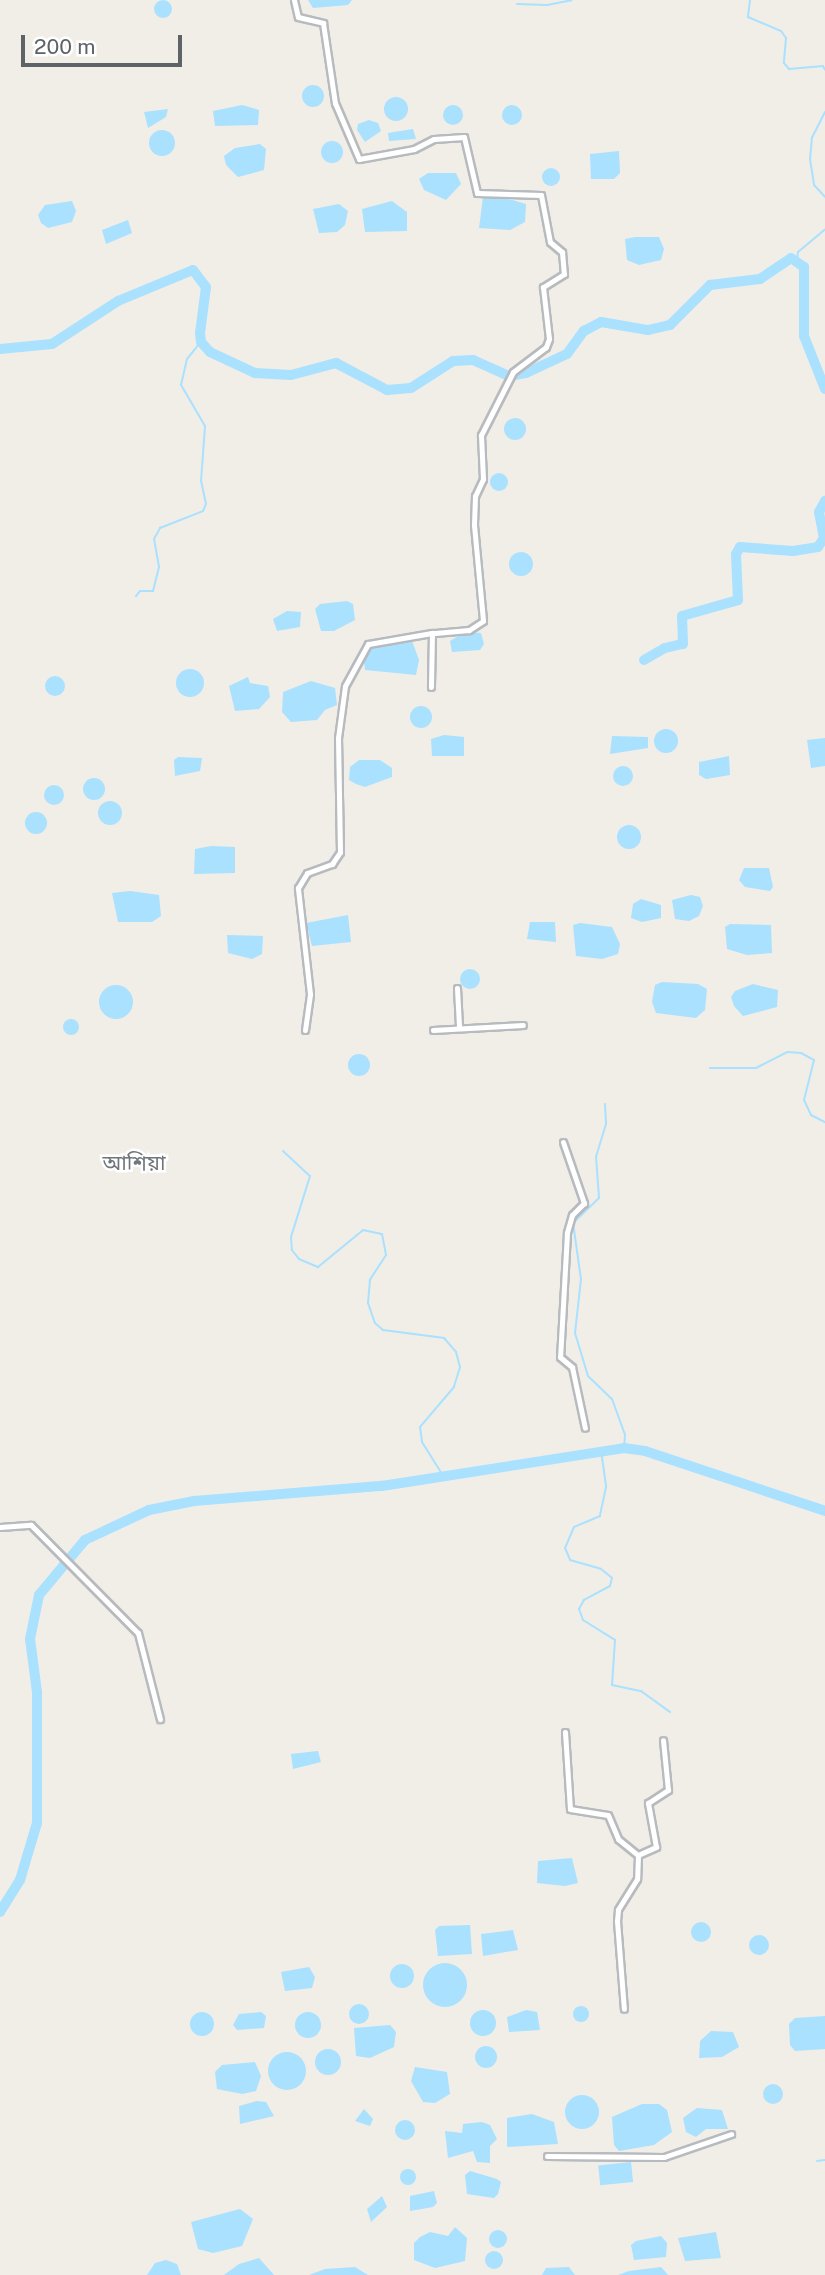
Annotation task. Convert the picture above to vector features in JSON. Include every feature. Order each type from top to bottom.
[{"type":"street","points":[[294,0],[298,17],[323,23],[335,103],[359,159],[414,149],[434,139],[458,135],[468,142],[477,193],[536,194],[544,201],[550,242],[562,252],[565,272],[542,287],[549,339],[546,347],[513,372],[505,393],[481,435],[483,479],[475,496],[483,621],[469,630],[368,643],[345,686],[338,738],[340,852],[332,864],[307,873],[298,888],[310,993],[305,1030]]},
{"type":"street","points":[[431,687],[432,633]]},
{"type":"street","points":[[457,988],[459,1026]]},
{"type":"street","points":[[433,1030],[459,1026],[523,1025]]},
{"type":"street","points":[[563,1142],[584,1203],[572,1215],[567,1233],[560,1357],[572,1367],[584,1427]]},
{"type":"street","points":[[0,1527],[30,1525],[138,1633],[160,1719]]},
{"type":"street","points":[[565,1732],[570,1809],[608,1815],[618,1839],[638,1855]]},
{"type":"street","points":[[638,1855],[656,1847],[648,1803],[668,1790],[663,1740]]},
{"type":"street","points":[[624,2009],[618,1910],[637,1879],[638,1855]]},
{"type":"street","points":[[547,2156],[664,2157],[731,2134]]},
{"type":"water","points":[[159,0],[167,0],[172,9],[170,16],[159,18],[154,13],[154,5]]},
{"type":"water","points":[[308,0],[352,0],[348,5],[313,8]]},
{"type":"water","points":[[313,85],[321,88],[324,96],[321,104],[313,107],[305,104],[302,96],[305,88]]},
{"type":"water","points":[[396,97],[405,100],[408,109],[405,118],[396,121],[387,118],[384,109],[387,100]]},
{"type":"water","points":[[242,105],[259,110],[258,125],[215,126],[213,111]]},
{"type":"water","points":[[453,105],[460,108],[463,115],[460,122],[453,125],[446,122],[443,115],[446,108]]},
{"type":"water","points":[[512,105],[519,108],[522,115],[519,122],[512,125],[505,122],[502,115],[505,108]]},
{"type":"water","points":[[168,109],[166,117],[148,128],[144,112]]},
{"type":"water","points":[[369,120],[378,123],[381,131],[365,142],[357,130],[358,124]]},
{"type":"water","points":[[413,129],[416,139],[389,141],[388,133]]},
{"type":"water","points":[[162,130],[171,134],[175,143],[171,152],[162,156],[153,152],[149,143],[153,134]]},
{"type":"water","points":[[332,141],[340,144],[343,152],[340,160],[332,163],[324,160],[321,152],[324,144]]},
{"type":"water","points":[[260,144],[266,149],[264,170],[238,177],[226,165],[224,156],[235,148]]},
{"type":"water","points":[[619,151],[620,173],[614,179],[591,179],[590,154]]},
{"type":"water","points":[[551,168],[557,171],[560,177],[557,183],[551,186],[545,183],[542,177],[545,171]]},
{"type":"water","points":[[428,173],[456,173],[461,184],[446,200],[424,190],[419,179]]},
{"type":"water","points":[[492,194],[526,204],[525,222],[510,230],[479,228],[483,197]]},
{"type":"water","points":[[72,201],[76,211],[72,222],[48,228],[41,223],[38,215],[45,205]]},
{"type":"water","points":[[392,201],[407,212],[407,231],[365,232],[362,209]]},
{"type":"water","points":[[339,204],[348,211],[345,225],[337,232],[319,233],[313,209]]},
{"type":"water","points":[[128,220],[132,233],[106,244],[102,230]]},
{"type":"water","points":[[659,237],[664,249],[661,260],[639,265],[627,260],[625,239]]},
{"type":"water","points":[[515,418],[523,421],[526,429],[523,437],[515,440],[507,437],[504,429],[507,421]]},
{"type":"water","points":[[495,473],[503,473],[508,482],[506,489],[495,491],[490,486],[490,478]]},
{"type":"water","points":[[521,552],[532,559],[533,564],[526,575],[521,576],[510,569],[509,564],[516,553]]},
{"type":"water","points":[[347,601],[353,604],[355,620],[334,631],[321,631],[315,609],[320,604]]},
{"type":"water","points":[[287,611],[301,612],[300,627],[277,631],[273,619]]},
{"type":"water","points":[[465,632],[481,633],[484,644],[480,650],[452,652],[450,641]]},
{"type":"water","points":[[401,635],[411,638],[419,660],[416,675],[365,670],[363,654],[369,647]]},
{"type":"water","points":[[190,669],[200,673],[204,683],[200,693],[190,697],[180,693],[176,683],[180,673]]},
{"type":"water","points":[[51,676],[59,676],[65,686],[59,696],[51,696],[45,690],[45,682]]},
{"type":"water","points":[[248,677],[250,683],[268,686],[270,697],[259,709],[235,711],[229,686]]},
{"type":"water","points":[[311,681],[335,688],[337,705],[325,710],[317,720],[291,722],[282,712],[283,692]]},
{"type":"water","points":[[421,706],[429,709],[432,717],[429,725],[421,728],[413,725],[410,717],[413,709]]},
{"type":"water","points":[[666,729],[674,733],[678,741],[674,749],[666,753],[658,749],[654,741],[658,733]]},
{"type":"water","points":[[444,735],[464,737],[464,756],[432,756],[431,739]]},
{"type":"water","points":[[612,736],[648,737],[648,748],[610,754]]},
{"type":"water","points":[[825,738],[825,766],[811,768],[807,740]]},
{"type":"water","points":[[729,756],[730,775],[706,779],[699,775],[699,762]]},
{"type":"water","points":[[178,757],[202,758],[200,771],[175,776],[174,760]]},
{"type":"water","points":[[359,760],[380,760],[392,768],[392,777],[365,787],[356,784],[349,780],[350,767]]},
{"type":"water","points":[[619,766],[627,766],[633,776],[627,786],[619,786],[613,780],[613,772]]},
{"type":"water","points":[[94,778],[102,781],[105,789],[102,797],[94,800],[86,797],[83,789],[86,781]]},
{"type":"water","points":[[50,785],[58,785],[64,795],[58,805],[50,805],[44,799],[44,791]]},
{"type":"water","points":[[110,801],[119,804],[122,813],[119,822],[110,825],[101,822],[98,813],[101,804]]},
{"type":"water","points":[[32,812],[40,812],[47,819],[47,827],[40,834],[32,834],[25,827],[25,819]]},
{"type":"water","points":[[629,825],[637,829],[641,837],[637,845],[629,849],[621,845],[617,837],[621,829]]},
{"type":"water","points":[[211,846],[235,847],[235,873],[194,874],[195,849]]},
{"type":"water","points":[[744,868],[769,868],[773,887],[770,891],[745,887],[739,880]]},
{"type":"water","points":[[130,891],[159,895],[161,916],[152,922],[118,922],[112,893]]},
{"type":"water","points":[[691,895],[700,897],[703,906],[699,916],[689,921],[675,919],[672,900]]},
{"type":"water","points":[[641,899],[661,905],[661,918],[642,922],[631,918],[633,904]]},
{"type":"water","points":[[348,915],[351,942],[312,946],[306,923]]},
{"type":"water","points":[[530,922],[555,922],[556,942],[527,939]]},
{"type":"water","points":[[580,923],[612,927],[620,944],[618,954],[602,959],[576,956],[573,925]]},
{"type":"water","points":[[730,924],[771,925],[772,953],[747,955],[727,949],[725,927]]},
{"type":"water","points":[[227,935],[263,936],[262,954],[252,959],[228,953]]},
{"type":"water","points":[[470,969],[477,972],[480,979],[477,986],[470,989],[463,986],[460,979],[463,972]]},
{"type":"water","points":[[662,982],[698,984],[707,989],[705,1010],[696,1018],[656,1013],[652,1002],[655,985]]},
{"type":"water","points":[[753,984],[778,990],[777,1007],[743,1016],[734,1006],[731,997],[735,991]]},
{"type":"water","points":[[116,985],[128,990],[133,1002],[128,1014],[116,1019],[104,1014],[99,1002],[104,990]]},
{"type":"water","points":[[68,1019],[74,1019],[79,1027],[77,1033],[68,1035],[63,1030],[63,1024]]},
{"type":"water","points":[[359,1054],[367,1057],[370,1065],[367,1073],[359,1076],[351,1073],[348,1065],[351,1057]]},
{"type":"water","points":[[318,1751],[321,1762],[293,1769],[291,1754]]},
{"type":"water","points":[[572,1858],[578,1883],[565,1886],[537,1883],[538,1861]]},
{"type":"water","points":[[701,1922],[708,1925],[711,1932],[708,1939],[701,1942],[694,1939],[691,1932],[694,1925]]},
{"type":"water","points":[[470,1925],[472,1954],[438,1956],[435,1930],[439,1926]]},
{"type":"water","points":[[513,1930],[518,1950],[483,1956],[481,1934]]},
{"type":"water","points":[[759,1935],[766,1938],[769,1945],[766,1952],[759,1955],[752,1952],[749,1945],[752,1938]]},
{"type":"water","points":[[445,1963],[460,1970],[467,1985],[460,2000],[445,2007],[430,2000],[423,1985],[430,1970]]},
{"type":"water","points":[[402,1964],[411,1967],[414,1976],[411,1985],[402,1988],[393,1985],[390,1976],[393,1967]]},
{"type":"water","points":[[309,1967],[315,1977],[312,1988],[285,1991],[281,1972]]},
{"type":"water","points":[[355,2004],[363,2004],[369,2014],[363,2024],[355,2024],[349,2018],[349,2010]]},
{"type":"water","points":[[578,2006],[584,2006],[589,2014],[587,2020],[578,2022],[573,2017],[573,2011]]},
{"type":"water","points":[[483,2010],[492,2014],[496,2023],[492,2032],[483,2036],[474,2032],[470,2023],[474,2014]]},
{"type":"water","points":[[526,2010],[537,2012],[540,2030],[509,2032],[507,2017]]},
{"type":"water","points":[[202,2012],[210,2016],[214,2024],[210,2032],[202,2036],[194,2032],[190,2024],[194,2016]]},
{"type":"water","points":[[261,2012],[266,2016],[264,2028],[237,2030],[233,2025],[239,2014]]},
{"type":"water","points":[[308,2012],[317,2016],[321,2025],[317,2034],[308,2038],[299,2034],[295,2025],[299,2016]]},
{"type":"water","points":[[825,2016],[825,2049],[795,2051],[790,2045],[789,2024],[795,2018]]},
{"type":"water","points":[[390,2025],[396,2032],[394,2047],[370,2058],[356,2056],[354,2028]]},
{"type":"water","points":[[711,2031],[733,2032],[739,2047],[722,2057],[699,2058],[700,2041]]},
{"type":"water","points":[[486,2046],[494,2049],[497,2057],[494,2065],[486,2068],[478,2065],[475,2057],[478,2049]]},
{"type":"water","points":[[328,2049],[337,2053],[341,2062],[337,2071],[328,2075],[319,2071],[315,2062],[319,2053]]},
{"type":"water","points":[[287,2052],[300,2058],[306,2071],[300,2084],[287,2090],[274,2084],[268,2071],[274,2058]]},
{"type":"water","points":[[255,2062],[261,2076],[256,2091],[242,2094],[217,2089],[215,2072],[222,2065]]},
{"type":"water","points":[[415,2067],[447,2072],[450,2094],[435,2103],[423,2102],[411,2081]]},
{"type":"water","points":[[773,2084],[780,2087],[783,2094],[780,2101],[773,2104],[766,2101],[763,2094],[766,2087]]},
{"type":"water","points":[[582,2095],[594,2100],[599,2112],[594,2124],[582,2129],[570,2124],[565,2112],[570,2100]]},
{"type":"water","points":[[257,2101],[266,2102],[274,2116],[240,2124],[239,2106]]},
{"type":"water","points":[[642,2104],[659,2104],[667,2110],[672,2132],[654,2145],[619,2151],[614,2145],[612,2117]]},
{"type":"water","points":[[697,2108],[722,2110],[728,2129],[706,2129],[696,2137],[686,2132],[683,2118]]},
{"type":"water","points":[[364,2109],[373,2119],[370,2126],[355,2121]]},
{"type":"water","points":[[532,2114],[554,2122],[558,2144],[507,2147],[507,2118]]},
{"type":"water","points":[[405,2120],[412,2123],[415,2130],[412,2137],[405,2140],[398,2137],[395,2130],[398,2123]]},
{"type":"water","points":[[482,2122],[490,2125],[497,2139],[490,2146],[490,2163],[477,2162],[473,2151],[448,2158],[445,2131],[462,2133],[463,2124]]},
{"type":"water","points":[[631,2162],[633,2182],[600,2185],[598,2165]]},
{"type":"water","points":[[405,2169],[411,2169],[416,2177],[414,2183],[405,2185],[400,2180],[400,2174]]},
{"type":"water","points":[[470,2171],[501,2182],[498,2194],[494,2198],[467,2194],[465,2175]]},
{"type":"water","points":[[434,2191],[437,2203],[433,2207],[410,2211],[410,2196]]},
{"type":"water","points":[[382,2196],[387,2207],[371,2222],[367,2209]]},
{"type":"water","points":[[240,2209],[253,2219],[242,2246],[213,2253],[198,2249],[191,2222]]},
{"type":"water","points":[[455,2227],[467,2238],[465,2261],[435,2268],[414,2260],[414,2243],[420,2237],[430,2232],[448,2236]]},
{"type":"water","points":[[498,2230],[504,2233],[507,2239],[504,2245],[498,2248],[492,2245],[489,2239],[492,2233]]},
{"type":"water","points":[[716,2232],[721,2258],[685,2261],[678,2238]]},
{"type":"water","points":[[661,2236],[667,2243],[666,2257],[634,2260],[631,2245],[636,2241]]},
{"type":"water","points":[[494,2251],[500,2254],[503,2260],[500,2266],[494,2269],[488,2266],[485,2260],[488,2254]]},
{"type":"water","points":[[259,2258],[274,2275],[224,2275],[239,2264]]},
{"type":"water","points":[[166,2260],[177,2264],[181,2275],[147,2275],[155,2263]]},
{"type":"water","points":[[355,2267],[368,2275],[309,2275],[325,2269]]},
{"type":"water","points":[[569,2267],[575,2275],[542,2275],[546,2268]]},
{"type":"water","points":[[661,2267],[668,2275],[618,2275],[629,2271]]},
{"type":"waterway","points":[[517,4],[547,5],[572,0]]},
{"type":"waterway","points":[[750,0],[748,17],[781,31],[786,38],[784,63],[789,69],[823,66],[825,70]]},
{"type":"waterway","points":[[825,112],[812,137],[810,159],[814,185],[825,197]]},
{"type":"waterway","points":[[797,260],[798,252],[825,229]]},
{"type":"waterway","points":[[0,349],[52,344],[118,301],[193,270],[206,287],[200,333],[201,342],[210,352],[255,373],[291,375],[336,363],[387,390],[411,388],[453,361],[473,360],[509,376],[526,373],[567,354],[584,331],[601,322],[648,330],[670,325],[710,285],[760,279],[791,258],[804,267],[804,336],[825,389]]},
{"type":"waterway","points":[[136,596],[140,591],[153,591],[159,567],[154,539],[160,528],[203,511],[206,504],[201,481],[205,426],[181,385],[187,359],[201,342]]},
{"type":"waterway","points":[[644,660],[665,648],[683,644],[682,616],[738,600],[736,554],[740,547],[793,551],[818,547],[824,538],[819,512],[825,501]]},
{"type":"waterway","points":[[710,1068],[756,1068],[787,1052],[801,1053],[814,1060],[804,1100],[811,1115],[825,1122]]},
{"type":"waterway","points":[[605,1104],[606,1124],[596,1156],[599,1198],[573,1223],[581,1279],[575,1333],[588,1376],[612,1399],[625,1435],[624,1448]]},
{"type":"waterway","points":[[283,1151],[310,1176],[291,1237],[292,1250],[299,1259],[318,1267],[363,1230],[382,1234],[386,1255],[370,1280],[368,1303],[375,1323],[383,1330],[444,1338],[456,1352],[460,1367],[454,1387],[420,1427],[422,1442],[443,1475]]},
{"type":"waterway","points":[[0,1912],[20,1880],[37,1823],[37,1692],[30,1639],[39,1595],[85,1540],[149,1510],[194,1501],[382,1486],[624,1448],[645,1451],[825,1511]]},
{"type":"waterway","points":[[601,1450],[606,1487],[600,1516],[574,1527],[565,1548],[570,1560],[601,1569],[612,1578],[610,1586],[584,1600],[579,1609],[583,1620],[615,1640],[612,1685],[641,1691],[670,1712]]},
{"type":"waterway","points":[[817,2161],[825,2160]]},
{"type":"district","name":"আশিয়া","points":[[134,1163]]}]
